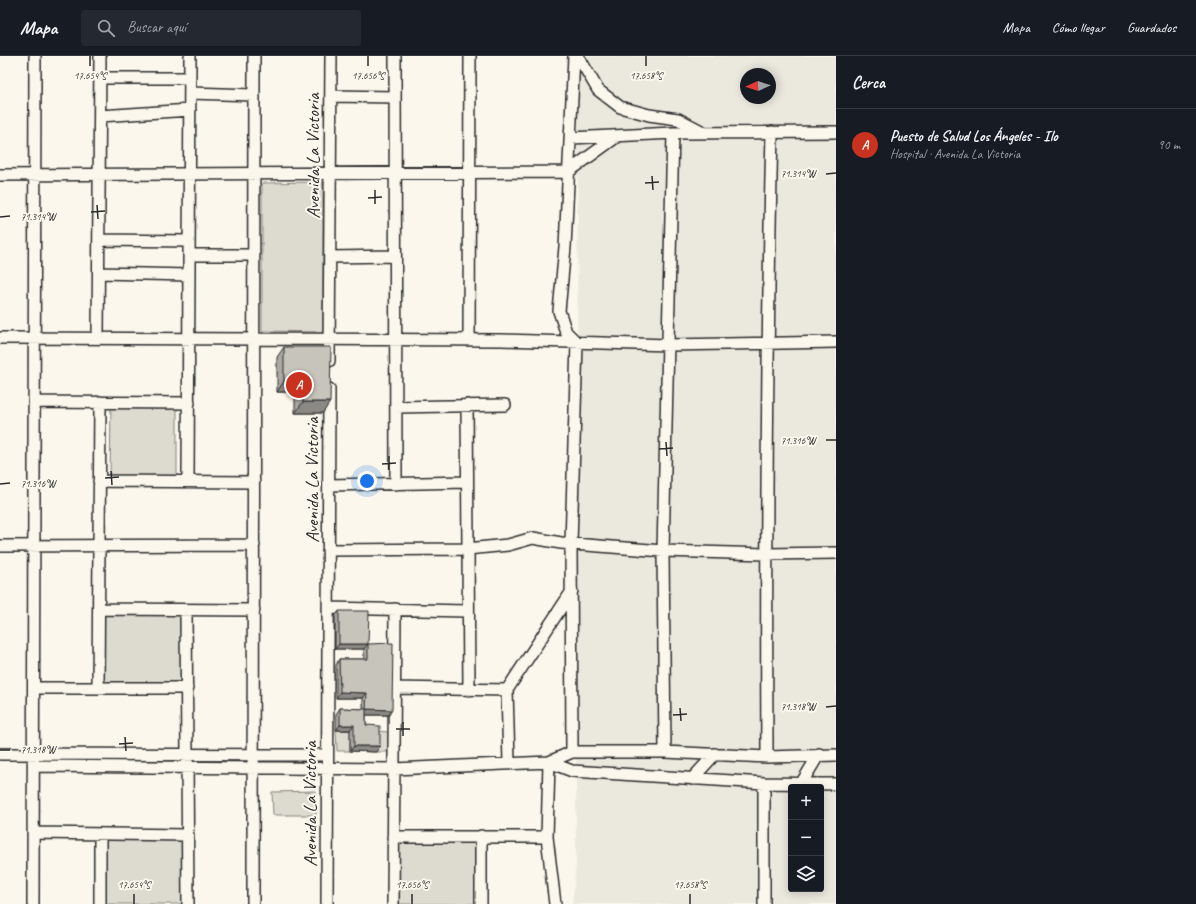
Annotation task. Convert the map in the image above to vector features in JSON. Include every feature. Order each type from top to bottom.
[{"type":"street","points":[[33,904],[35,56]]},
{"type":"street","points":[[98,338],[100,56]]},
{"type":"street","points":[[188,481],[190,56]]},
{"type":"street","points":[[253,904],[254,56]]},
{"type":"street","name":"Avenida La Victoria","points":[[328,904],[327,755],[331,56]]},
{"type":"street","points":[[395,56],[396,484]]},
{"type":"street","points":[[469,340],[470,56]]},
{"type":"street","points":[[572,752],[571,544],[577,343],[566,332],[559,311],[565,246],[574,56]]},
{"type":"street","points":[[578,56],[598,90],[620,107],[649,115],[678,119],[703,133]]},
{"type":"street","points":[[100,78],[190,78]]},
{"type":"street","points":[[190,93],[254,95]]},
{"type":"street","points":[[331,96],[395,97]]},
{"type":"street","points":[[100,116],[190,110]]},
{"type":"street","points":[[767,757],[767,343],[772,132]]},
{"type":"street","points":[[571,138],[674,133],[836,132]]},
{"type":"street","points":[[665,752],[663,551],[674,133]]},
{"type":"street","points":[[0,175],[568,172],[616,137]]},
{"type":"street","points":[[99,240],[189,240]]},
{"type":"street","points":[[189,255],[254,255]]},
{"type":"street","points":[[330,257],[396,256]]},
{"type":"street","points":[[99,273],[189,275]]},
{"type":"street","points":[[0,338],[396,339],[669,346],[836,342]]},
{"type":"street","points":[[34,402],[189,403]]},
{"type":"street","points":[[98,688],[100,402]]},
{"type":"street","points":[[467,405],[467,611],[469,690]]},
{"type":"street","points":[[396,407],[505,405]]},
{"type":"street","points":[[99,481],[254,482]]},
{"type":"street","points":[[329,485],[467,482]]},
{"type":"street","points":[[328,550],[467,549],[508,545],[533,538],[571,544],[663,551],[766,554],[836,553]]},
{"type":"street","points":[[0,546],[254,545]]},
{"type":"street","points":[[509,764],[507,690],[572,591]]},
{"type":"street","points":[[328,608],[467,611]]},
{"type":"street","points":[[99,609],[254,610]]},
{"type":"street","points":[[393,904],[395,609]]},
{"type":"street","points":[[186,610],[188,904]]},
{"type":"street","points":[[34,688],[187,688]]},
{"type":"street","points":[[394,688],[507,690]]},
{"type":"street","points":[[34,766],[394,769],[549,762],[572,752],[665,752],[767,757],[819,754],[836,755]]},
{"type":"street","points":[[0,754],[327,755]]},
{"type":"street","points":[[692,779],[716,754]]},
{"type":"street","points":[[549,762],[572,771],[801,784],[819,754]]},
{"type":"street","points":[[549,762],[547,837],[555,904]]},
{"type":"street","points":[[764,783],[764,904]]},
{"type":"street","points":[[824,784],[836,784]]},
{"type":"street","points":[[34,833],[188,834]]},
{"type":"street","points":[[100,834],[100,904]]},
{"type":"street","points":[[481,836],[481,904]]},
{"type":"street","points":[[394,837],[547,837]]},
{"type":"shaded area","points":[[578,56],[836,56],[836,904],[572,904],[576,865]]},
{"type":"shaded area","points":[[323,182],[323,332],[262,331],[262,183]]},
{"type":"shaded area","points":[[111,406],[177,407],[177,477],[110,477]]},
{"type":"shaded area","points":[[104,612],[183,613],[183,683],[104,682]]},
{"type":"shaded area","points":[[336,730],[350,730],[350,751],[337,751]]},
{"type":"shaded area","points":[[376,731],[389,732],[389,752],[376,752]]},
{"type":"shaded area","points":[[315,791],[316,815],[273,815],[272,792]]},
{"type":"shaded area","points":[[104,839],[182,839],[183,904],[103,904]]},
{"type":"shaded area","points":[[477,839],[477,904],[398,904],[398,841]]},
{"type":"building","points":[[284,347],[331,347],[330,402],[303,402],[303,381],[284,381]]},
{"type":"building","points":[[339,611],[369,611],[368,644],[339,644]]},
{"type":"building","points":[[393,643],[392,710],[366,709],[367,693],[340,692],[339,659],[368,659],[368,644]]},
{"type":"building","points":[[340,708],[366,709],[366,725],[380,726],[380,746],[354,746],[354,725],[340,725]]},
{"type":"place","name":"Puesto de Salud Los Ángeles - Ilo","points":[[299,385]]}]
